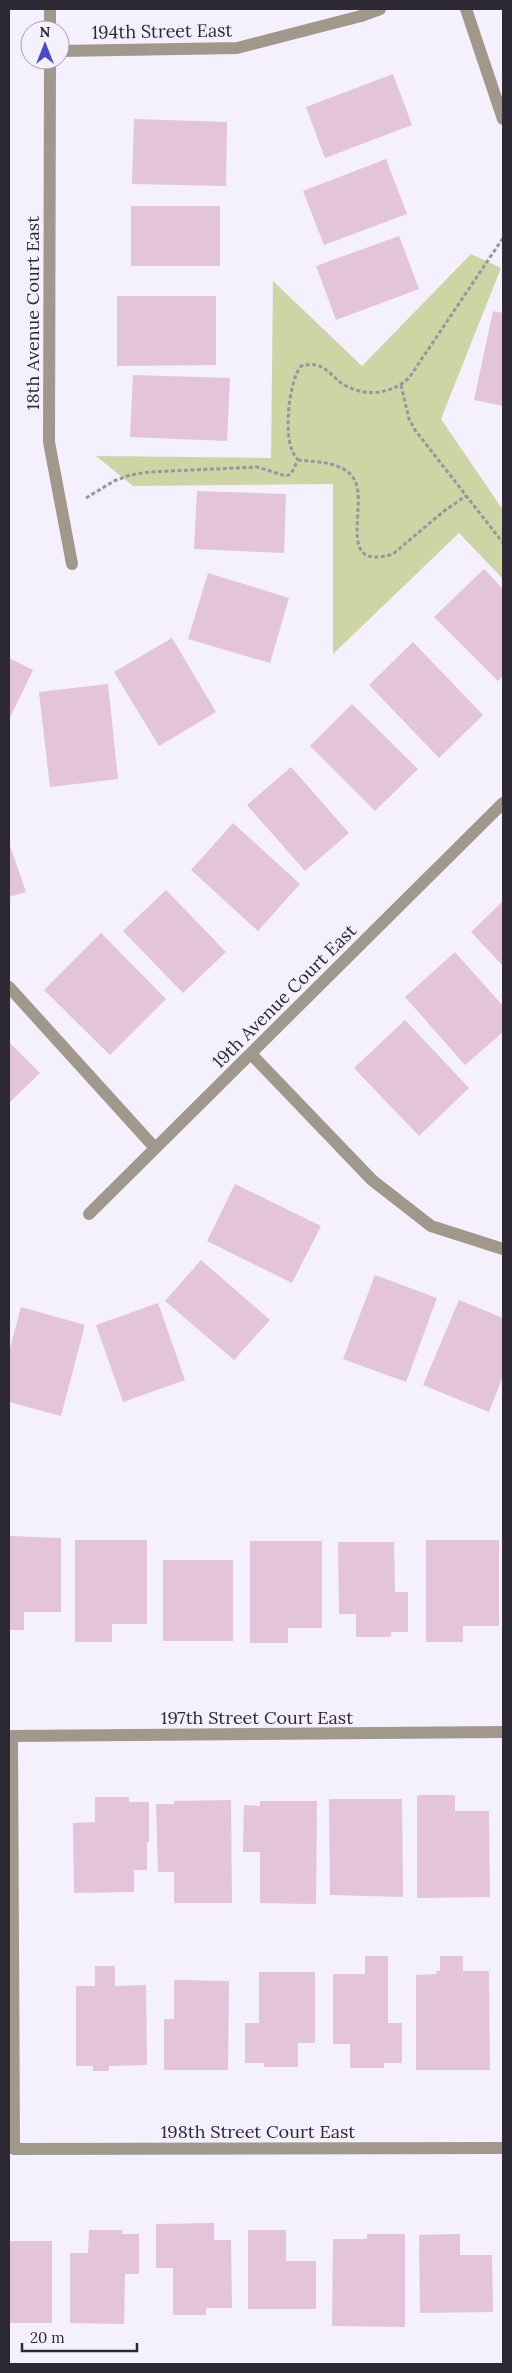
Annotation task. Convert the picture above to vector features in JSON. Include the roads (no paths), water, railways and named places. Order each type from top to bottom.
[{"type":"street","name":"194th Street East","points":[[70,51],[237,48],[361,16],[380,9]]},
{"type":"street","points":[[466,9],[503,119]]},
{"type":"street","name":"18th Avenue Court East","points":[[50,70],[49,442],[72,564]]},
{"type":"street","name":"19th Avenue Court East","points":[[89,1214],[503,803]]},
{"type":"street","points":[[9,987],[155,1148]]},
{"type":"street","points":[[251,1054],[372,1180],[431,1226],[503,1249]]},
{"type":"street","name":"197th Street Court East","points":[[14,2149],[12,1736],[503,1732]]},
{"type":"street","name":"198th Street Court East","points":[[14,2149],[503,2148]]}]
